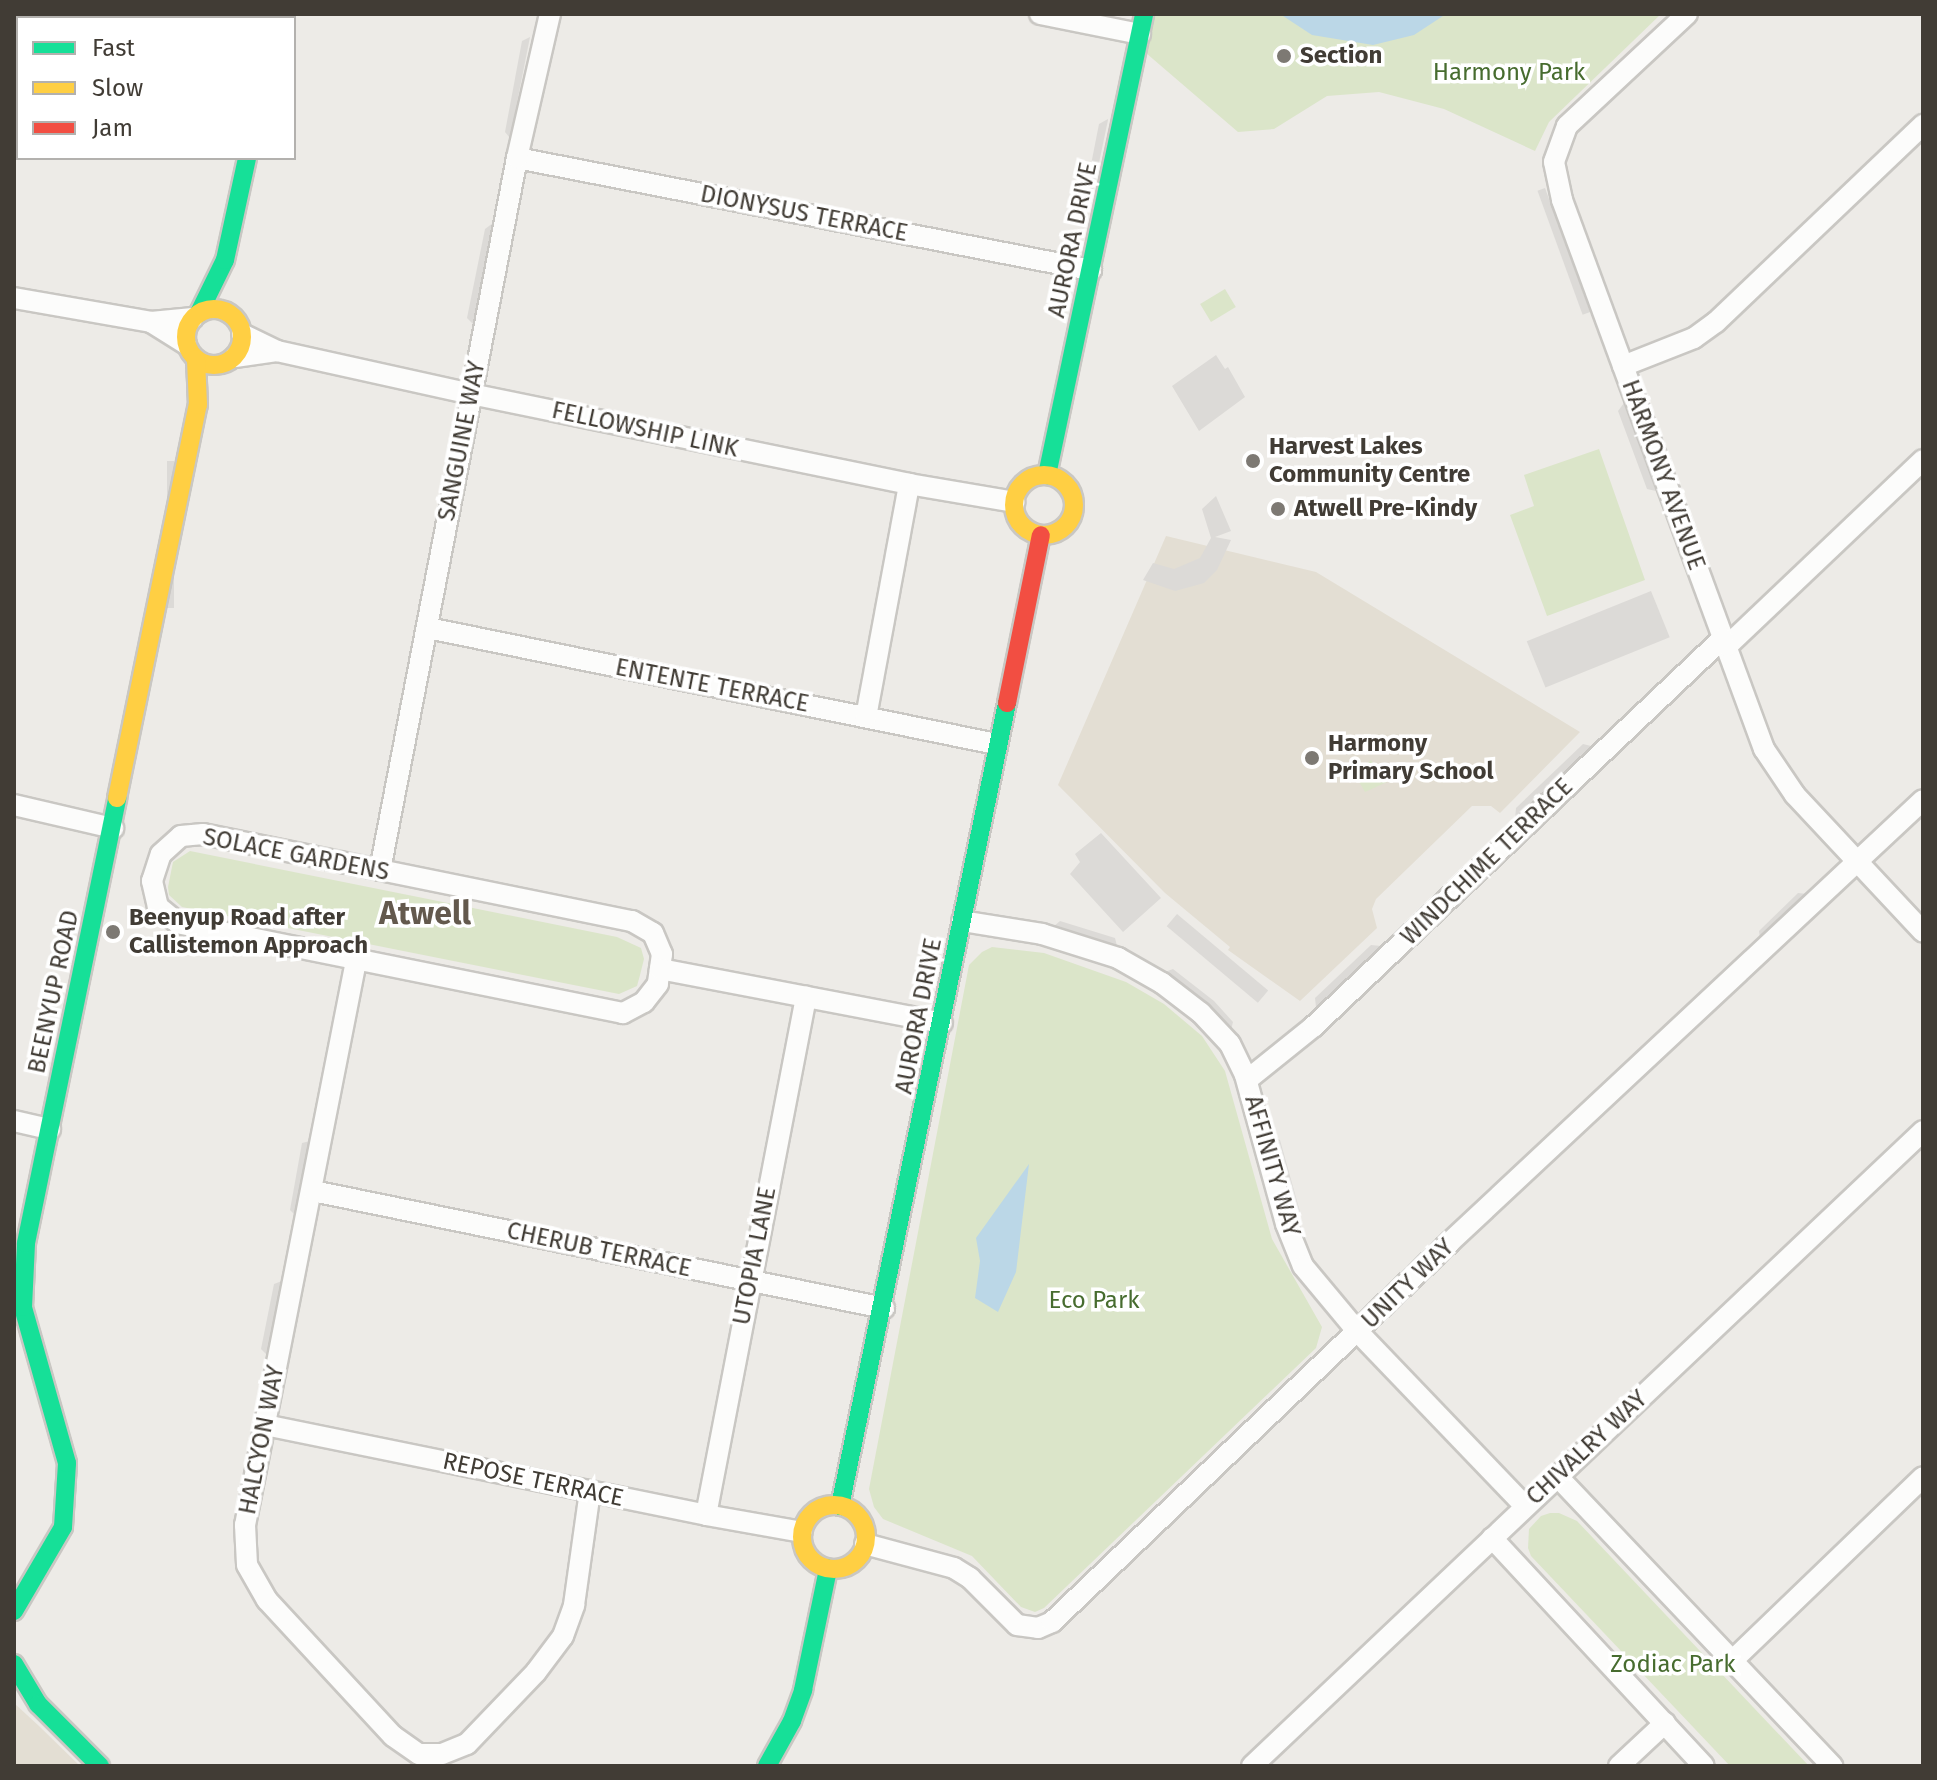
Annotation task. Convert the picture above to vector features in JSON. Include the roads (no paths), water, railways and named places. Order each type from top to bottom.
[{"type":"street","name":"SANGUINE WAY","points":[[380,870],[517,158],[550,14]]},
{"type":"street","points":[[1040,14],[1142,24]]},
{"type":"street","name":"HARMONY AVENUE","points":[[1687,14],[1567,126],[1554,162],[1562,200],[1764,749],[1776,772],[1923,932]]},
{"type":"street","name":"AURORA DRIVE","points":[[1047,475],[1142,24]]},
{"type":"street","points":[[1623,366],[1694,338],[1716,322],[1923,125]]},
{"type":"street","name":"DIONYSUS TERRACE","points":[[517,158],[1091,270]]},
{"type":"street","name":"BEENYUP ROAD","points":[[14,1611],[22,1583],[63,1527],[67,1463],[23,1307],[26,1243],[198,405],[186,335],[225,260],[247,160]]},
{"type":"street","name":"BEENYUP ROAD","points":[[198,405],[228,361],[238,325],[225,260]]},
{"type":"street","points":[[14,298],[151,322],[218,309],[238,325]]},
{"type":"street","points":[[151,322],[212,366],[228,361]]},
{"type":"street","name":"FELLOWSHIP LINK","points":[[238,325],[277,351],[909,484],[1014,502]]},
{"type":"street","name":"FELLOWSHIP LINK","points":[[228,361],[277,351]]},
{"type":"street","name":"WINDCHIME TERRACE","points":[[1247,1080],[1313,1027],[1923,460]]},
{"type":"street","points":[[1047,475],[1068,487],[1073,511],[1058,532],[1041,535],[1018,521],[1014,502],[1021,485],[1037,476],[1047,475]]},
{"type":"street","points":[[866,717],[909,484]]},
{"type":"street","name":"AURORA DRIVE","points":[[840,1506],[884,1308],[996,744],[1041,535]]},
{"type":"street","name":"ENTENTE TERRACE","points":[[428,628],[996,744]]},
{"type":"street","name":"UNITY WAY","points":[[865,1544],[954,1568],[970,1578],[1017,1625],[1045,1626],[1923,800]]},
{"type":"street","points":[[14,805],[113,828]]},
{"type":"street","name":"SOLACE GARDENS","points":[[203,834],[632,921],[653,933],[662,954],[658,984],[644,1002],[623,1013],[356,961],[178,923],[158,907],[152,881],[161,854],[181,836],[203,834]]},
{"type":"street","name":"AFFINITY WAY","points":[[962,921],[1042,934],[1118,958],[1162,983],[1201,1013],[1230,1044],[1247,1080],[1286,1224],[1303,1266],[1358,1332],[1525,1506]]},
{"type":"street","name":"HALCYON WAY","points":[[356,961],[245,1525],[247,1565],[267,1600],[393,1736],[419,1754],[442,1754],[467,1744],[536,1672],[563,1636],[574,1605],[590,1491]]},
{"type":"street","points":[[660,969],[942,1023]]},
{"type":"street","name":"UTOPIA LANE","points":[[706,1515],[806,997]]},
{"type":"street","points":[[14,1121],[50,1129]]},
{"type":"street","name":"CHIVALRY WAY","points":[[1252,1766],[1923,1131]]},
{"type":"street","name":"CHERUB TERRACE","points":[[313,1191],[884,1308]]},
{"type":"street","name":"REPOSE TERRACE","points":[[265,1425],[802,1532]]},
{"type":"street","points":[[1557,1476],[1832,1766]]},
{"type":"street","points":[[1732,1661],[1923,1477]]},
{"type":"street","points":[[830,1506],[840,1506],[858,1516],[865,1534],[865,1544],[861,1553],[847,1566],[828,1569],[810,1559],[805,1551],[802,1532],[812,1514],[830,1506]]},
{"type":"street","points":[[1492,1538],[1704,1766]]},
{"type":"street","points":[[767,1766],[792,1721],[803,1690],[828,1569]]},
{"type":"street","points":[[14,1664],[38,1704],[100,1766]]},
{"type":"street","points":[[14,1690],[38,1704]]},
{"type":"street","points":[[1619,1766],[1665,1723]]},
{"type":"water","points":[[1280,14],[1446,14],[1414,35],[1373,45],[1312,35]]},
{"type":"water","points":[[1029,1164],[1016,1272],[998,1312],[975,1298],[980,1261],[976,1238]]},
{"type":"place","name":"Section","points":[[1284,56]]},
{"type":"place","name":"Harvest Lakes Community Centre","points":[[1253,461]]},
{"type":"place","name":"Atwell Pre-Kindy","points":[[1278,509]]},
{"type":"place","name":"Harmony Primary School","points":[[1312,758]]},
{"type":"place","name":"Beenyup Road after Callistemon Approach","points":[[113,932]]},
{"type":"district","name":"Atwell","points":[[425,913]]},
{"type":"park label","name":"Harmony Park","points":[[1509,73]]},
{"type":"park label","name":"Eco Park","points":[[1094,1301]]},
{"type":"park label","name":"Zodiac Park","points":[[1673,1665]]}]
